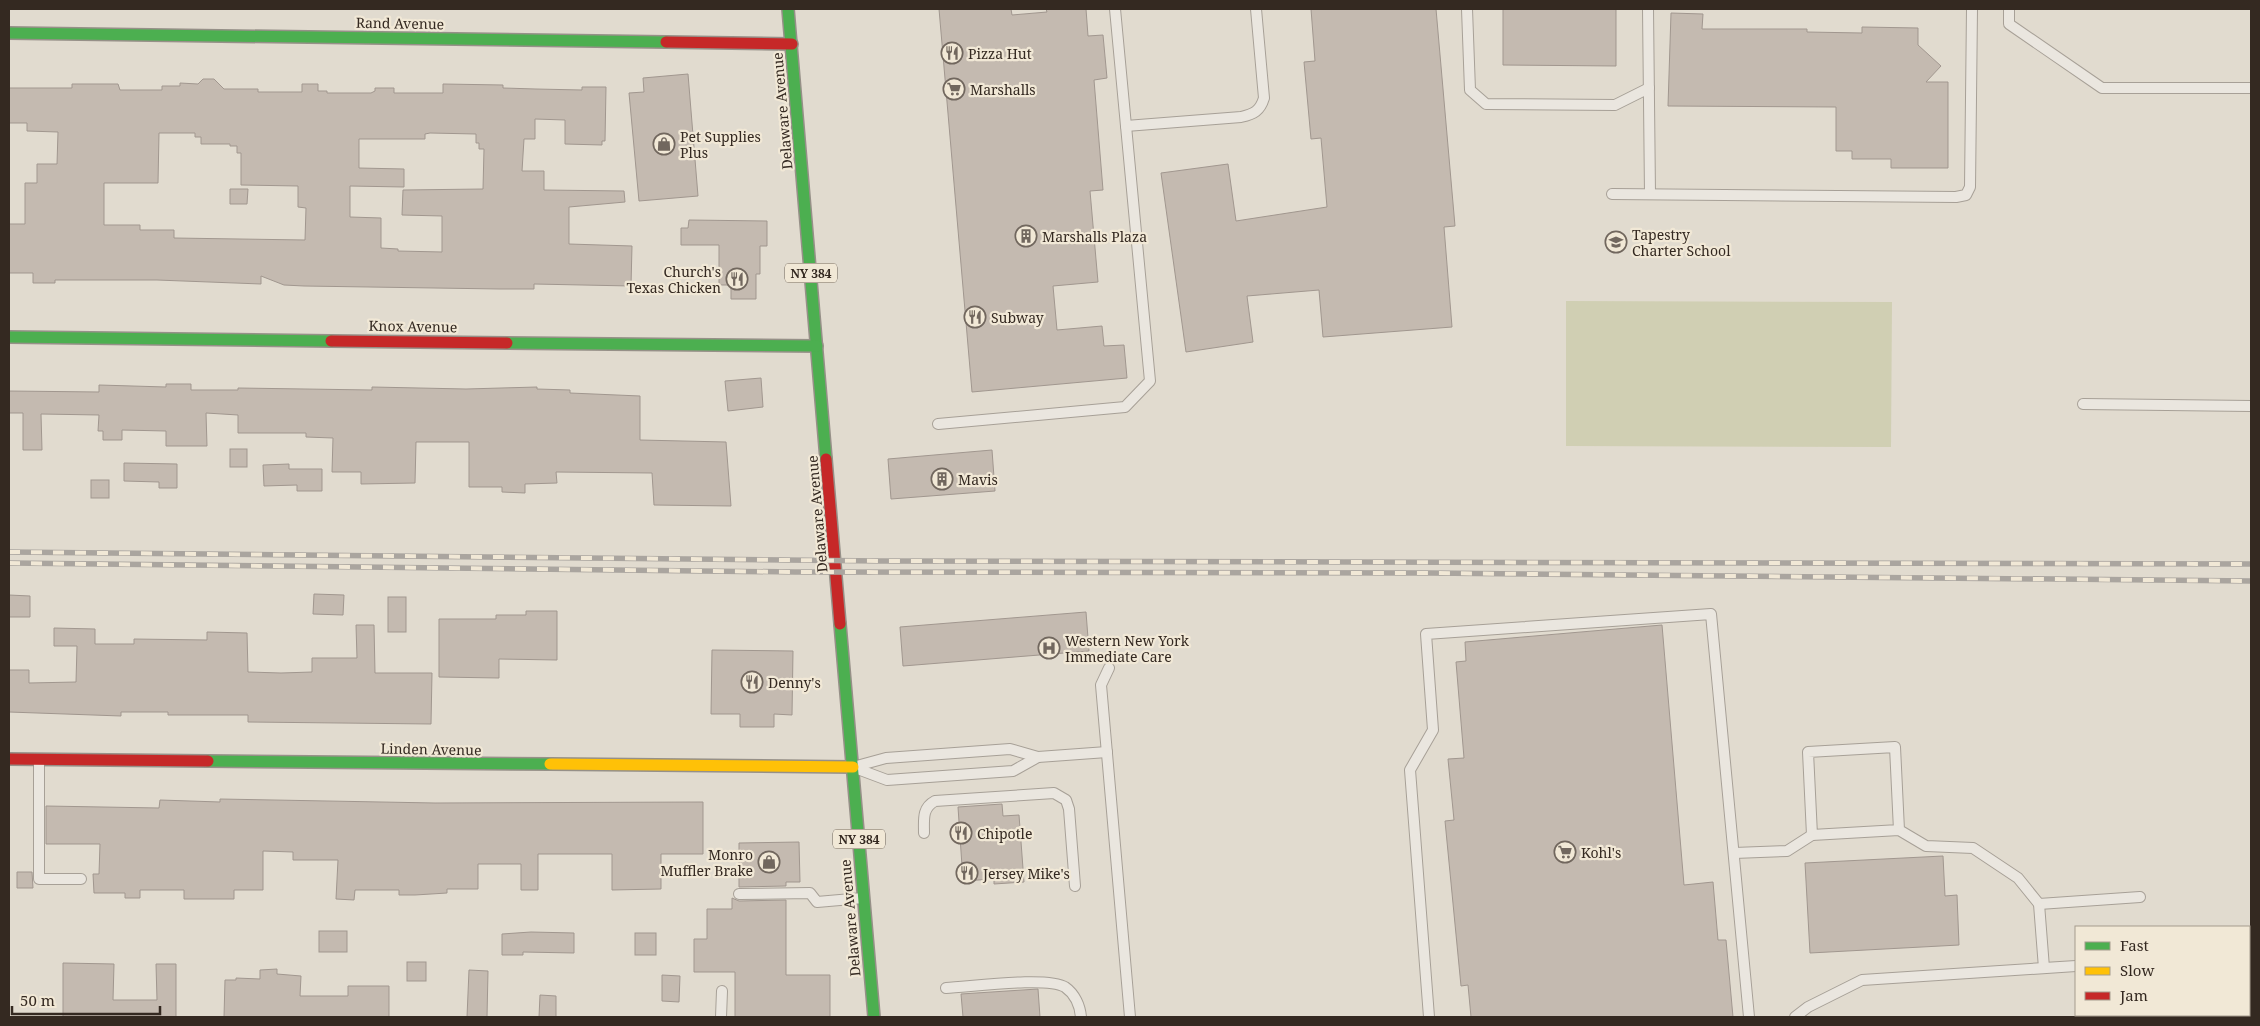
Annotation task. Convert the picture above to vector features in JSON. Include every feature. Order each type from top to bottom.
[{"type":"street","name":"Delaware Avenue","points":[[788,9],[874,1017]]},
{"type":"street","name":"Rand Avenue","points":[[9,32],[792,44]]},
{"type":"street","name":"Knox Avenue","points":[[9,337],[817,346]]},
{"type":"street","name":"Linden Avenue","points":[[9,759],[853,767]]},
{"type":"lane","points":[[938,424],[1125,407],[1150,381],[1114,9]]},
{"type":"lane","points":[[1126,126],[1241,117],[1252,114],[1261,107],[1264,98],[1256,9]]},
{"type":"lane","points":[[1467,9],[1470,90],[1486,104],[1615,105],[1649,88]]},
{"type":"lane","points":[[1648,9],[1650,194]]},
{"type":"lane","points":[[1612,194],[1956,197],[1966,195],[1970,187],[1972,9]]},
{"type":"lane","points":[[2009,9],[2010,24],[2102,88],[2251,88]]},
{"type":"lane","points":[[2082,404],[2251,406]]},
{"type":"lane","points":[[1429,1017],[1410,770],[1433,730],[1426,634],[1711,614],[1749,1017]]},
{"type":"lane","points":[[1109,668],[1102,685],[1130,1017]]},
{"type":"lane","points":[[1812,835],[1808,752],[1837,750],[1895,747],[1900,830]]},
{"type":"lane","points":[[853,767],[886,758],[1010,749],[1038,757],[1107,752]]},
{"type":"lane","points":[[853,767],[887,780],[1013,771],[1038,757]]},
{"type":"lane","points":[[39,759],[39,879],[81,879]]},
{"type":"lane","points":[[924,833],[924,814],[929,804],[935,801],[1021,794],[1047,793],[1060,795],[1066,800],[1069,809],[1075,886]]},
{"type":"lane","points":[[1734,853],[1787,851],[1812,835],[1900,830],[1926,846],[1973,848],[2018,878],[2039,904],[2044,968]]},
{"type":"lane","points":[[739,894],[810,893],[817,902],[864,898]]},
{"type":"lane","points":[[2039,904],[2140,897]]},
{"type":"lane","points":[[1795,1017],[1808,1007],[1862,980],[2075,966]]},
{"type":"lane","points":[[946,988],[1048,982],[1065,987],[1076,998],[1081,1017]]},
{"type":"lane","points":[[721,1017],[722,991]]},
{"type":"green space","points":[[1566,301],[1892,302],[1891,447],[1566,446]]},
{"type":"building","name":"Marshalls Plaza","points":[[939,9],[1011,9],[1012,15],[1047,12],[1046,9],[1086,9],[1088,36],[1103,35],[1107,78],[1094,80],[1103,190],[1090,191],[1098,282],[1053,286],[1057,330],[1102,326],[1104,346],[1124,345],[1127,378],[972,392]]},
{"type":"building","points":[[1311,9],[1436,9],[1455,226],[1444,227],[1452,327],[1323,337],[1319,290],[1247,296],[1253,342],[1186,352],[1161,173],[1228,164],[1236,221],[1327,207],[1321,138],[1311,139],[1304,62],[1315,61]]},
{"type":"building","points":[[1503,9],[1616,9],[1616,66],[1503,65]]},
{"type":"building","points":[[1671,13],[1703,14],[1702,29],[1807,29],[1807,32],[1862,33],[1862,27],[1918,28],[1918,45],[1941,66],[1926,82],[1948,82],[1948,168],[1891,168],[1891,159],[1852,159],[1852,151],[1836,151],[1836,107],[1668,106]]},
{"type":"building","name":"Pet Supplies Plus","points":[[688,74],[698,196],[639,201],[629,93],[644,92],[643,78]]},
{"type":"building","points":[[203,79],[214,79],[224,89],[258,89],[258,92],[302,92],[302,84],[318,84],[318,91],[327,91],[327,93],[371,93],[375,91],[375,88],[394,88],[394,93],[443,93],[443,84],[503,85],[503,88],[582,90],[582,87],[606,87],[605,141],[602,141],[602,145],[565,144],[565,120],[535,119],[535,139],[524,139],[522,171],[544,171],[544,190],[624,191],[625,202],[569,207],[569,244],[632,246],[631,286],[534,284],[534,289],[500,289],[304,286],[284,285],[261,276],[261,284],[157,280],[55,280],[55,283],[33,283],[33,273],[9,273],[9,224],[25,224],[25,183],[37,183],[37,164],[57,164],[58,132],[27,131],[27,123],[9,123],[9,88],[72,88],[72,84],[118,84],[120,90],[162,90],[162,86],[180,86],[180,83],[198,84]],"holes":[[[159,133],[195,133],[195,137],[201,137],[201,144],[230,144],[230,146],[237,146],[237,153],[241,153],[241,185],[298,186],[298,207],[306,208],[305,240],[174,238],[174,230],[140,230],[140,225],[104,225],[104,183],[158,183]],[[425,134],[476,134],[476,143],[479,143],[479,149],[484,149],[483,189],[403,190],[402,215],[442,216],[442,252],[398,251],[398,249],[381,248],[381,218],[350,217],[350,186],[404,187],[404,169],[359,168],[359,139],[425,139]]]},
{"type":"building","points":[[230,189],[248,189],[247,204],[230,204]]},
{"type":"building","points":[[689,220],[767,221],[767,246],[760,246],[760,274],[756,274],[756,299],[731,299],[731,285],[719,285],[719,245],[681,245],[681,228],[688,228]]},
{"type":"building","points":[[761,378],[763,407],[728,411],[725,381]]},
{"type":"building","points":[[166,384],[191,384],[191,390],[238,390],[238,388],[372,390],[372,387],[466,389],[537,387],[537,389],[570,390],[570,393],[640,396],[640,440],[726,442],[731,506],[654,505],[652,473],[556,472],[557,483],[525,484],[525,493],[502,492],[502,487],[469,487],[469,442],[416,442],[415,483],[361,484],[361,472],[332,472],[333,438],[306,437],[306,433],[238,433],[238,415],[206,413],[207,446],[166,446],[166,431],[122,430],[122,440],[103,440],[103,431],[98,431],[99,415],[41,414],[42,450],[23,450],[23,413],[9,413],[9,391],[99,392],[99,385],[166,387]]},
{"type":"building","points":[[230,449],[247,449],[247,467],[230,467]]},
{"type":"building","name":"Mavis","points":[[992,450],[995,491],[891,499],[888,459]]},
{"type":"building","points":[[124,463],[177,464],[177,488],[159,488],[159,482],[124,481]]},
{"type":"building","points":[[289,464],[289,469],[322,469],[322,491],[297,491],[297,485],[264,486],[263,465]]},
{"type":"building","points":[[91,480],[109,480],[109,498],[91,498]]},
{"type":"building","points":[[314,594],[344,595],[343,615],[313,614]]},
{"type":"building","points":[[9,595],[30,596],[30,617],[9,617]]},
{"type":"building","points":[[388,597],[406,597],[406,632],[388,632]]},
{"type":"building","points":[[526,611],[557,611],[557,660],[499,659],[499,678],[439,677],[439,619],[496,619],[496,615],[526,615]]},
{"type":"building","points":[[1086,612],[1089,651],[903,666],[900,627]]},
{"type":"building","points":[[356,625],[374,625],[375,673],[432,673],[431,724],[248,722],[248,715],[168,715],[168,712],[121,712],[121,716],[9,712],[9,670],[29,670],[29,683],[76,682],[77,646],[54,646],[54,628],[95,629],[95,644],[134,644],[134,639],[207,640],[207,632],[247,633],[248,672],[281,673],[312,672],[312,658],[357,658]]},
{"type":"building","name":"Kohl's","points":[[1662,625],[1684,885],[1713,882],[1718,940],[1726,940],[1733,1017],[1471,1017],[1468,985],[1461,986],[1445,821],[1454,820],[1448,759],[1464,758],[1456,662],[1466,661],[1465,642]]},
{"type":"building","name":"Denny's","points":[[712,650],[793,651],[792,715],[774,714],[774,727],[740,727],[740,714],[711,714]]},
{"type":"building","points":[[220,799],[435,803],[703,802],[703,854],[661,854],[661,889],[612,890],[612,854],[538,854],[538,890],[521,890],[521,864],[478,864],[478,889],[447,889],[447,893],[415,895],[399,895],[399,890],[355,890],[354,900],[336,899],[338,860],[293,860],[293,852],[263,851],[263,890],[234,890],[234,899],[184,899],[184,890],[140,890],[140,898],[125,898],[125,893],[94,893],[93,874],[99,874],[100,844],[46,844],[46,806],[159,808],[160,800],[220,802]]},
{"type":"building","points":[[1002,804],[1003,816],[1019,815],[1024,882],[994,884],[994,879],[963,881],[958,807]]},
{"type":"building","name":"Monro Muffler Brake","points":[[799,842],[800,882],[786,882],[786,886],[739,887],[739,843]]},
{"type":"building","points":[[1943,856],[1945,896],[1957,895],[1959,945],[1810,953],[1805,863]]},
{"type":"building","points":[[17,872],[32,872],[33,888],[17,888]]},
{"type":"building","points":[[732,898],[739,901],[786,900],[786,975],[830,975],[830,1017],[735,1017],[735,972],[694,972],[694,939],[707,939],[707,909],[732,909]]},
{"type":"building","points":[[319,931],[347,931],[347,952],[319,952]]},
{"type":"building","points":[[531,932],[574,933],[574,953],[523,952],[523,955],[502,955],[502,934]]},
{"type":"building","points":[[635,933],[656,933],[656,955],[635,955]]},
{"type":"building","points":[[407,962],[426,962],[426,981],[407,981]]},
{"type":"building","points":[[63,963],[114,964],[113,1000],[157,1000],[156,964],[176,964],[176,1017],[63,1017]]},
{"type":"building","points":[[277,969],[277,974],[301,976],[300,996],[348,996],[348,986],[389,986],[389,1017],[224,1017],[225,980],[236,980],[236,978],[260,979],[260,970]]},
{"type":"building","points":[[469,970],[488,971],[487,1017],[467,1017]]},
{"type":"building","points":[[662,975],[680,976],[679,1002],[662,1001]]},
{"type":"building","points":[[1038,989],[1040,1017],[963,1017],[961,994]]},
{"type":"building","points":[[540,995],[556,996],[556,1017],[539,1017]]},
{"type":"railway","points":[[9,552],[880,561],[2251,564]]},
{"type":"railway","points":[[9,563],[795,572],[1429,573],[2251,581]]},
{"type":"traffic: fast","points":[[788,9],[826,459]]},
{"type":"traffic: fast","points":[[9,33],[666,42]]},
{"type":"traffic: fast","points":[[9,337],[331,341]]},
{"type":"traffic: fast","points":[[507,343],[817,346]]},
{"type":"traffic: fast","points":[[840,624],[874,1017]]},
{"type":"traffic: fast","points":[[208,761],[550,764]]},
{"type":"traffic: slow","points":[[550,764],[853,767]]},
{"type":"traffic: jam","points":[[666,42],[792,44]]},
{"type":"traffic: jam","points":[[331,341],[507,343]]},
{"type":"traffic: jam","points":[[826,459],[840,624]]},
{"type":"traffic: jam","points":[[9,759],[208,761]]},
{"type":"place","name":"Pizza Hut","points":[[952,53]]},
{"type":"place","name":"Marshalls","points":[[954,89]]},
{"type":"place","name":"Pet Supplies Plus","points":[[664,144]]},
{"type":"place","name":"Marshalls Plaza","points":[[1026,236]]},
{"type":"place","name":"Tapestry Charter School","points":[[1616,242]]},
{"type":"place","name":"Church's Texas Chicken","points":[[737,279]]},
{"type":"place","name":"Subway","points":[[975,317]]},
{"type":"place","name":"Mavis","points":[[942,479]]},
{"type":"place","name":"Western New York Immediate Care","points":[[1049,648]]},
{"type":"place","name":"Denny's","points":[[752,682]]},
{"type":"place","name":"Chipotle","points":[[961,833]]},
{"type":"place","name":"Kohl's","points":[[1565,852]]},
{"type":"place","name":"Monro Muffler Brake","points":[[769,862]]},
{"type":"place","name":"Jersey Mike's","points":[[967,873]]}]
